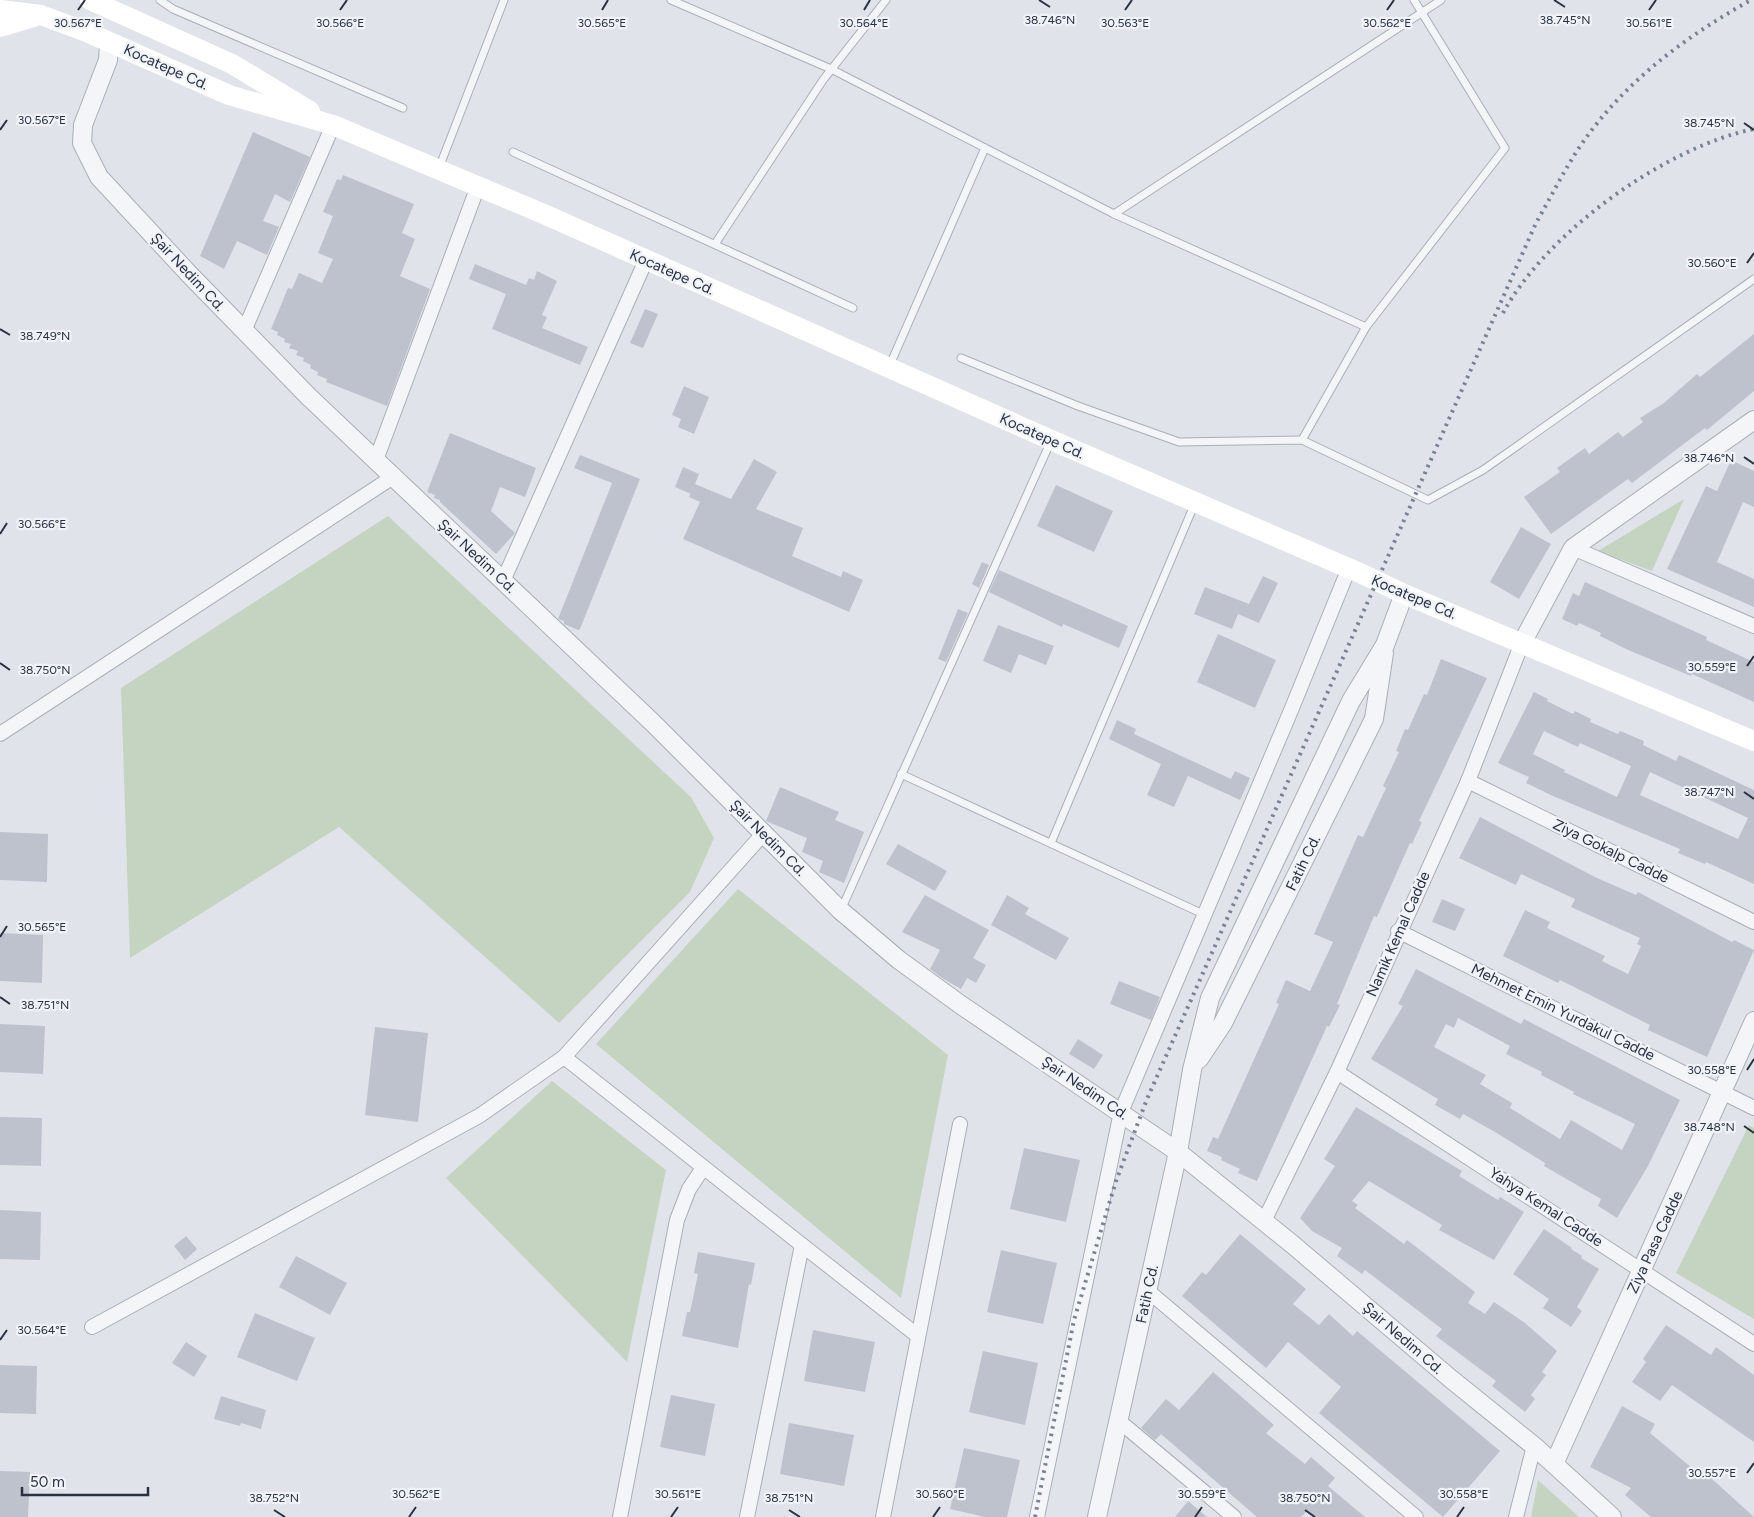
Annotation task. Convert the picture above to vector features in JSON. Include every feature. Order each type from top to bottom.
[{"type":"main road","name":"Kocatepe Cd.","points":[[90,0],[232,64],[333,125]]},
{"type":"main road","name":"Kocatepe Cd.","points":[[0,10],[41,15],[109,42],[229,95],[333,125],[478,186],[889,369],[1349,568],[1404,594],[1754,741]]},
{"type":"main road","points":[[0,28],[41,15]]},
{"type":"street","name":"Şair Nedim Cd.","points":[[109,42],[108,60],[83,125],[82,143],[99,177],[308,396],[654,723],[840,910],[899,960],[961,1005],[1178,1152],[1264,1221],[1450,1379],[1534,1446],[1612,1517]]},
{"type":"street","points":[[244,331],[333,125]]},
{"type":"street","points":[[376,460],[478,186]]},
{"type":"street","points":[[503,580],[646,260]]},
{"type":"street","points":[[1522,643],[1573,548],[1752,424]]},
{"type":"street","points":[[0,734],[393,477]]},
{"type":"street","points":[[1573,548],[1754,626]]},
{"type":"street","points":[[1037,1517],[1121,1112],[1203,914],[1292,708],[1349,568]]},
{"type":"street","name":"Fatih Cd.","points":[[1097,1517],[1178,1152],[1192,1070],[1210,998],[1351,701],[1385,645],[1404,594]]},
{"type":"street","name":"Namik Kemal Cadde","points":[[1264,1221],[1337,1072],[1398,931],[1468,781],[1522,643]]},
{"type":"street","name":"Fatih Cd.","points":[[1192,1070],[1223,1023],[1374,719],[1385,645]]},
{"type":"street","name":"Ziya Gokalp Cadde","points":[[1468,781],[1754,922]]},
{"type":"street","points":[[92,1327],[479,1116],[564,1057],[764,834]]},
{"type":"street","name":"Mehmet Emin Yurdakul Cadde","points":[[1398,931],[1754,1108]]},
{"type":"street","name":"Ziya Pasa Cadde","points":[[1554,1464],[1724,1092],[1754,1020]]},
{"type":"street","points":[[564,1057],[918,1336]]},
{"type":"street","name":"Yahya Kemal Cadde","points":[[1337,1072],[1642,1269],[1754,1344]]},
{"type":"street","points":[[883,1517],[960,1124]]},
{"type":"street","points":[[620,1517],[677,1220],[689,1189],[704,1168]]},
{"type":"street","points":[[747,1517],[802,1245]]},
{"type":"street","points":[[1148,1290],[1416,1517]]},
{"type":"street","points":[[1119,1421],[1234,1517]]},
{"type":"street","points":[[1516,1517],[1534,1446]]},
{"type":"lane","points":[[160,0],[173,9],[404,108]]},
{"type":"lane","points":[[438,170],[504,0]]},
{"type":"lane","points":[[672,0],[832,69],[1114,214],[1366,327]]},
{"type":"lane","points":[[715,244],[832,69],[886,0]]},
{"type":"lane","points":[[1302,440],[1366,327],[1505,148],[1414,0]]},
{"type":"lane","points":[[1114,214],[1441,0]]},
{"type":"lane","points":[[889,369],[986,148]]},
{"type":"lane","points":[[512,152],[853,308]]},
{"type":"lane","points":[[961,358],[1078,406],[1179,442],[1302,440],[1428,500],[1484,470],[1754,279]]},
{"type":"lane","points":[[840,910],[1051,440]]},
{"type":"lane","points":[[1051,843],[1195,503]]},
{"type":"lane","points":[[901,774],[1203,914]]},
{"type":"green space","points":[[1684,499],[1652,571],[1598,551]]},
{"type":"green space","points":[[388,516],[691,797],[714,838],[690,892],[559,1023],[339,827],[130,958],[121,688]]},
{"type":"green space","points":[[738,889],[948,1055],[901,1298],[596,1044]]},
{"type":"green space","points":[[552,1081],[666,1170],[627,1362],[446,1178]]},
{"type":"green space","points":[[1749,1125],[1754,1128],[1754,1319],[1676,1273]]},
{"type":"green space","points":[[1538,1480],[1579,1517],[1531,1517]]},
{"type":"building","points":[[253,132],[310,157],[290,202],[275,194],[263,221],[279,227],[267,255],[237,241],[224,269],[200,256]]},
{"type":"building","points":[[343,175],[414,204],[402,233],[415,239],[400,276],[430,289],[387,406],[326,382],[327,379],[317,375],[318,372],[310,368],[311,365],[303,361],[304,358],[296,355],[298,351],[289,348],[291,344],[284,342],[285,339],[277,335],[278,332],[271,329],[288,288],[292,289],[299,273],[322,283],[333,259],[318,253],[333,216],[323,212],[337,179],[341,180]]},
{"type":"building","points":[[475,264],[526,285],[529,278],[534,280],[537,271],[557,281],[542,315],[547,317],[542,328],[588,347],[580,365],[492,329],[506,294],[469,279]]},
{"type":"building","points":[[645,309],[658,314],[643,348],[630,343]]},
{"type":"building","points":[[1754,334],[1754,391],[1707,430],[1705,428],[1632,483],[1628,479],[1551,534],[1524,497],[1560,472],[1557,468],[1585,448],[1589,454],[1618,432],[1623,437],[1643,422],[1640,418],[1664,403],[1697,374],[1700,377]]},
{"type":"building","points":[[684,386],[709,397],[694,434],[678,427],[681,419],[672,415]]},
{"type":"building","points":[[450,433],[536,468],[525,497],[500,487],[491,511],[515,533],[496,554],[440,500],[434,498],[435,495],[427,492]]},
{"type":"building","points":[[580,455],[640,479],[578,630],[558,619],[612,483],[574,468]]},
{"type":"building","points":[[754,459],[777,472],[756,509],[803,528],[792,556],[841,577],[843,571],[863,580],[849,612],[683,539],[700,502],[689,497],[695,484],[731,499]]},
{"type":"building","points":[[1731,460],[1754,471],[1754,507],[1743,502],[1717,562],[1754,579],[1754,607],[1667,569],[1706,486],[1717,491]]},
{"type":"building","points":[[683,467],[699,474],[691,494],[675,487]]},
{"type":"building","points":[[1056,485],[1113,511],[1094,552],[1037,526]]},
{"type":"building","points":[[1521,527],[1551,544],[1519,599],[1490,582]]},
{"type":"building","points":[[982,562],[989,565],[979,588],[972,584]]},
{"type":"building","points":[[999,570],[1128,626],[1119,648],[1063,624],[1062,627],[989,592]]},
{"type":"building","points":[[1263,576],[1278,583],[1259,623],[1238,614],[1232,629],[1194,614],[1205,587],[1249,604]]},
{"type":"building","points":[[1585,582],[1707,637],[1706,640],[1754,662],[1754,702],[1692,674],[1691,676],[1628,650],[1600,636],[1601,633],[1579,623],[1577,626],[1562,619],[1573,593],[1579,596]]},
{"type":"building","points":[[958,609],[968,613],[946,662],[938,659]]},
{"type":"building","points":[[998,625],[1054,646],[1046,665],[1019,654],[1011,673],[983,661]]},
{"type":"building","points":[[1218,634],[1276,660],[1255,708],[1197,682]]},
{"type":"building","points":[[1441,659],[1487,678],[1419,821],[1422,822],[1412,844],[1410,843],[1377,917],[1374,916],[1337,1004],[1340,1005],[1329,1027],[1327,1026],[1257,1181],[1238,1173],[1240,1169],[1221,1160],[1222,1157],[1207,1151],[1213,1137],[1218,1139],[1279,1004],[1276,1003],[1286,980],[1310,991],[1333,942],[1314,934],[1358,835],[1363,837],[1386,788],[1383,786],[1399,752],[1396,751],[1405,729],[1408,730],[1424,694],[1427,695]]},
{"type":"building","points":[[1534,692],[1573,714],[1575,711],[1591,719],[1590,722],[1618,734],[1620,731],[1644,741],[1643,745],[1676,761],[1679,755],[1754,790],[1754,884],[1706,862],[1705,864],[1678,853],[1680,849],[1553,796],[1526,783],[1529,777],[1498,763]],"holes":[[[1544,731],[1578,747],[1580,743],[1631,766],[1617,797],[1564,772],[1565,770],[1533,754]],[[1650,772],[1748,818],[1738,839],[1640,795]]]},
{"type":"building","points":[[1117,720],[1136,729],[1134,734],[1231,779],[1235,771],[1250,778],[1240,800],[1188,776],[1174,807],[1147,795],[1161,764],[1109,739]]},
{"type":"building","points":[[780,787],[839,812],[835,820],[864,832],[844,883],[819,872],[823,861],[802,852],[807,838],[766,821]]},
{"type":"building","points":[[1480,817],[1597,878],[1636,895],[1638,892],[1732,942],[1734,940],[1754,950],[1707,1057],[1648,1030],[1650,1025],[1560,980],[1558,983],[1503,956],[1525,910],[1550,922],[1547,928],[1605,956],[1602,961],[1628,974],[1641,946],[1637,944],[1640,938],[1571,907],[1575,899],[1521,874],[1516,885],[1459,858]]},
{"type":"building","points":[[0,832],[48,834],[47,882],[0,880]]},
{"type":"building","points":[[898,844],[947,871],[935,891],[886,864]]},
{"type":"building","points":[[925,895],[989,930],[973,958],[986,965],[976,983],[967,978],[961,989],[942,978],[930,969],[940,950],[902,932]]},
{"type":"building","points":[[1007,895],[1029,908],[1025,914],[1069,938],[1056,960],[991,925]]},
{"type":"building","points":[[1442,899],[1465,909],[1455,931],[1432,922]]},
{"type":"building","points":[[0,933],[43,935],[42,983],[0,981]]},
{"type":"building","points":[[1416,969],[1521,1024],[1524,1019],[1680,1100],[1648,1166],[1617,1218],[1598,1206],[1601,1199],[1544,1166],[1545,1163],[1495,1132],[1463,1114],[1460,1119],[1435,1105],[1438,1099],[1371,1059],[1403,1006],[1398,1004]],"holes":[[[1458,1018],[1510,1046],[1506,1054],[1542,1072],[1541,1075],[1574,1092],[1573,1094],[1635,1124],[1622,1150],[1571,1120],[1560,1139],[1510,1108],[1512,1103],[1480,1084],[1486,1075],[1434,1047],[1446,1024],[1454,1028]]]},
{"type":"building","points":[[1119,981],[1160,997],[1151,1020],[1110,1004]]},
{"type":"building","points":[[0,1024],[45,1026],[43,1074],[0,1072]]},
{"type":"building","points":[[375,1027],[428,1033],[418,1122],[365,1115]]},
{"type":"building","points":[[1078,1039],[1103,1055],[1094,1069],[1069,1054]]},
{"type":"building","points":[[1356,1107],[1462,1171],[1459,1176],[1498,1200],[1500,1197],[1524,1212],[1494,1260],[1439,1230],[1442,1225],[1369,1181],[1352,1201],[1358,1205],[1355,1208],[1404,1244],[1407,1240],[1475,1292],[1468,1303],[1485,1314],[1494,1302],[1525,1323],[1557,1351],[1542,1372],[1546,1375],[1531,1395],[1535,1399],[1525,1412],[1492,1386],[1496,1381],[1436,1336],[1442,1329],[1365,1270],[1362,1274],[1337,1256],[1342,1248],[1312,1231],[1300,1218],[1335,1166],[1324,1159]]},
{"type":"building","points":[[0,1117],[42,1118],[41,1166],[0,1165]]},
{"type":"building","points":[[1024,1148],[1080,1160],[1066,1222],[1010,1209]]},
{"type":"building","points":[[0,1210],[41,1212],[40,1260],[0,1259]]},
{"type":"building","points":[[1544,1229],[1572,1248],[1582,1256],[1581,1258],[1599,1269],[1577,1307],[1582,1311],[1571,1327],[1543,1308],[1549,1299],[1513,1274]]},
{"type":"building","points":[[1240,1234],[1306,1289],[1293,1304],[1319,1325],[1329,1314],[1353,1336],[1357,1331],[1500,1451],[1443,1517],[1319,1413],[1341,1387],[1288,1342],[1266,1368],[1182,1296],[1202,1272],[1206,1275]]},
{"type":"building","points":[[186,1236],[197,1249],[185,1260],[174,1246]]},
{"type":"building","points":[[1001,1250],[1057,1263],[1043,1324],[987,1312]]},
{"type":"building","points":[[698,1252],[755,1263],[751,1285],[749,1284],[738,1348],[682,1336],[687,1312],[690,1312],[698,1274],[694,1273]]},
{"type":"building","points":[[296,1256],[347,1283],[330,1315],[279,1287]]},
{"type":"building","points":[[255,1313],[315,1338],[297,1381],[237,1357]]},
{"type":"building","points":[[1666,1325],[1711,1355],[1716,1347],[1754,1375],[1754,1442],[1672,1385],[1660,1401],[1632,1382],[1646,1362],[1643,1359]]},
{"type":"building","points":[[813,1330],[875,1342],[865,1392],[804,1381]]},
{"type":"building","points":[[186,1342],[207,1356],[194,1377],[172,1363]]},
{"type":"building","points":[[983,1351],[1038,1363],[1025,1425],[969,1412]]},
{"type":"building","points":[[0,1365],[37,1366],[36,1414],[0,1413]]},
{"type":"building","points":[[1213,1372],[1274,1425],[1266,1433],[1305,1464],[1311,1457],[1335,1478],[1328,1486],[1365,1517],[1314,1517],[1307,1511],[1301,1517],[1257,1517],[1161,1434],[1155,1440],[1141,1428],[1166,1399],[1179,1410]]},
{"type":"building","points":[[671,1395],[715,1404],[705,1456],[660,1447]]},
{"type":"building","points":[[221,1396],[266,1410],[261,1429],[241,1423],[240,1426],[214,1419]]},
{"type":"building","points":[[1622,1406],[1655,1424],[1650,1433],[1698,1473],[1701,1469],[1754,1517],[1651,1517],[1625,1495],[1631,1488],[1590,1467]]},
{"type":"building","points":[[789,1423],[854,1435],[844,1486],[780,1474]]},
{"type":"building","points":[[964,1448],[1020,1460],[1007,1517],[985,1517],[950,1509]]},
{"type":"building","points":[[0,1471],[30,1472],[28,1517],[0,1517]]},
{"type":"building","points":[[1188,1501],[1207,1517],[1175,1517]]},
{"type":"railway","points":[[1035,1517],[1074,1320],[1116,1181],[1147,1099],[1536,223],[1577,151],[1594,127],[1633,84],[1677,47],[1751,0]]},
{"type":"railway","points":[[1503,313],[1522,283],[1548,253],[1578,224],[1611,198],[1647,174],[1683,154],[1719,139],[1754,129]]}]
